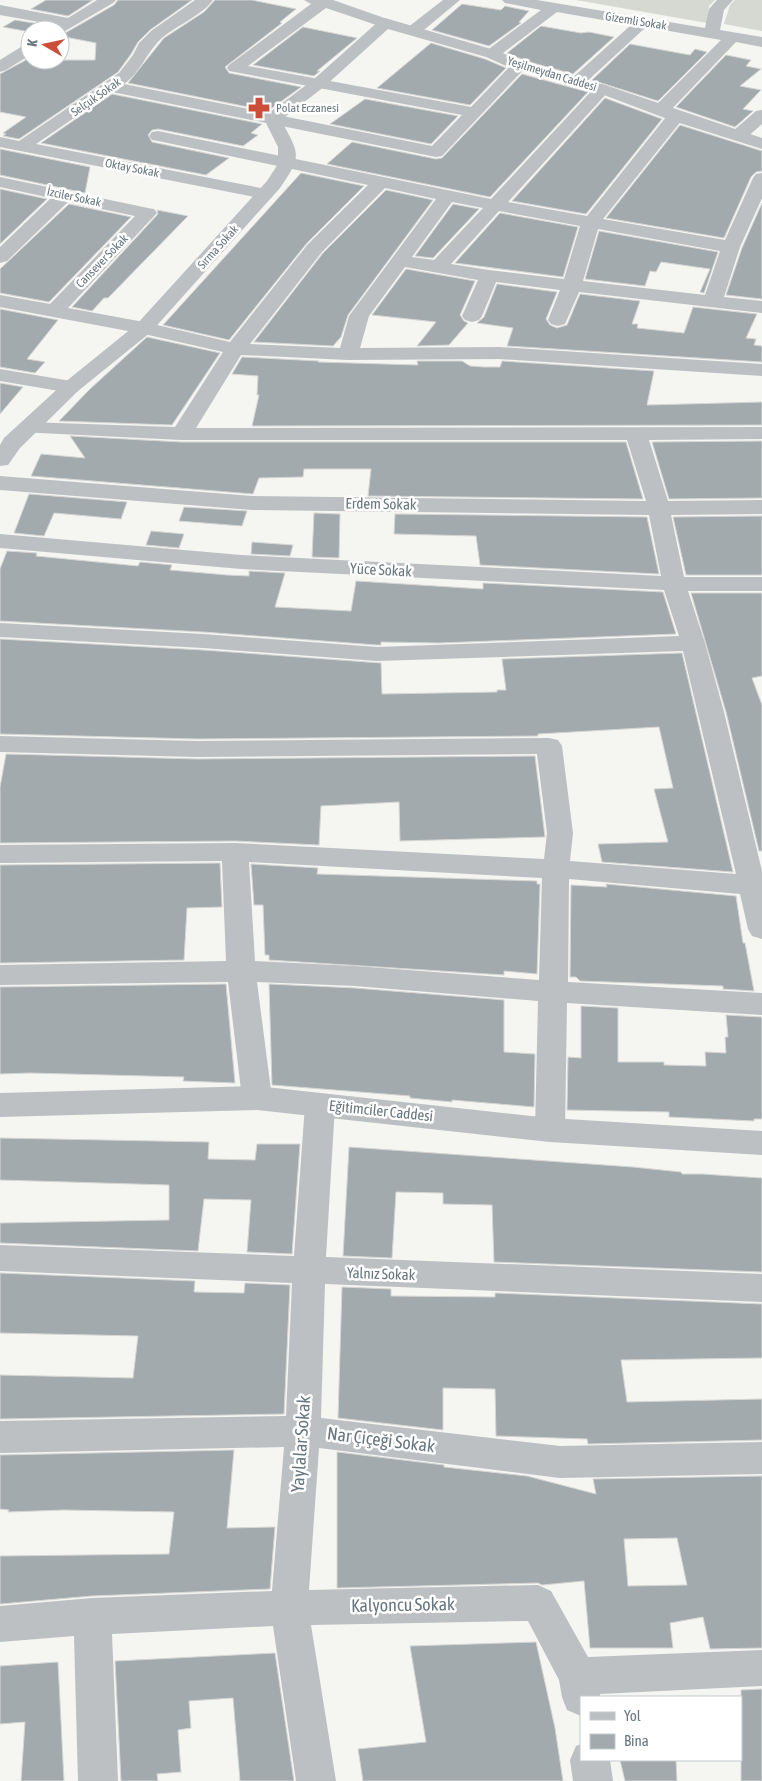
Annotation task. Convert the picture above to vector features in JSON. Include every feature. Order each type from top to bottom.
[{"type":"street","points":[[70,23],[108,0]]},
{"type":"street","name":"Selçuk Sokak","points":[[22,146],[112,87],[125,76],[151,40],[205,0]]},
{"type":"street","points":[[413,31],[452,0]]},
{"type":"street","name":"Gizemli Sokak","points":[[510,0],[762,42]]},
{"type":"street","points":[[712,33],[717,9],[725,0]]},
{"type":"street","points":[[318,1],[235,68],[473,112]]},
{"type":"street","name":"Yeşilmeydan Caddesi","points":[[318,1],[492,54],[518,66],[602,89],[762,144]]},
{"type":"street","points":[[492,54],[554,7]]},
{"type":"street","points":[[0,10],[38,20]]},
{"type":"street","points":[[272,119],[319,84],[385,22]]},
{"type":"street","points":[[577,82],[642,23]]},
{"type":"street","points":[[558,320],[572,285],[590,224],[668,113],[734,36]]},
{"type":"street","points":[[7,45],[20,47]]},
{"type":"street","points":[[0,67],[20,54]]},
{"type":"street","points":[[112,87],[436,152],[518,66]]},
{"type":"street","points":[[437,268],[493,205],[602,89]]},
{"type":"street","points":[[739,135],[762,114]]},
{"type":"street","points":[[272,119],[287,147],[287,164]]},
{"type":"street","points":[[158,136],[287,164],[590,224],[731,247]]},
{"type":"street","name":"Oktay Sokak","points":[[0,142],[265,194]]},
{"type":"street","name":"Sırma Sokak","points":[[4,448],[71,387],[144,328],[265,194],[287,164]]},
{"type":"street","points":[[713,300],[731,247],[762,178]]},
{"type":"street","name":"İzciler Sokak","points":[[0,182],[148,213]]},
{"type":"street","points":[[181,434],[235,349],[315,248],[381,182]]},
{"type":"street","points":[[0,257],[65,195]]},
{"type":"street","points":[[348,354],[359,316],[447,196]]},
{"type":"street","name":"Cansever Sokak","points":[[55,310],[148,213]]},
{"type":"street","points":[[399,260],[489,276],[762,307]]},
{"type":"street","points":[[472,316],[489,276]]},
{"type":"street","points":[[0,301],[144,328],[235,349],[348,354],[499,353],[762,370]]},
{"type":"street","points":[[0,375],[71,387]]},
{"type":"street","points":[[27,428],[181,434],[762,433]]},
{"type":"street","points":[[636,433],[659,508],[674,584],[693,643],[756,885],[762,928]]},
{"type":"street","name":"Erdem Sokak","points":[[0,483],[252,502],[659,508],[762,507]]},
{"type":"street","name":"Yüce Sokak","points":[[0,541],[241,562],[674,584],[762,584]]},
{"type":"street","points":[[0,630],[203,641],[377,654],[693,643]]},
{"type":"street","points":[[0,744],[197,749],[549,746],[560,833],[556,869],[555,992],[550,1130]]},
{"type":"street","points":[[0,854],[235,852],[556,869],[756,885]]},
{"type":"street","points":[[235,852],[241,971],[257,1098]]},
{"type":"street","points":[[0,975],[241,971],[355,976],[555,992],[762,1004]]},
{"type":"street","name":"Eğitimciler Caddesi","points":[[0,1105],[257,1098],[550,1130],[762,1143]]},
{"type":"street","name":"Yaylalar Sokak","points":[[316,1781],[289,1608],[303,1431],[309,1271],[320,1105]]},
{"type":"street","name":"Yalnız Sokak","points":[[0,1258],[762,1288]]},
{"type":"street","name":"Nar Çiçeği Sokak","points":[[0,1437],[303,1431],[560,1462],[762,1458]]},
{"type":"street","name":"Kalyoncu Sokak","points":[[0,1624],[92,1616],[289,1608],[538,1603],[579,1687],[762,1668]]},
{"type":"street","points":[[92,1616],[98,1781]]},
{"type":"street","points":[[590,1761],[593,1781]]},
{"type":"shaded area","points":[[576,0],[715,0],[709,6],[707,23]]},
{"type":"shaded area","points":[[735,0],[762,0],[762,31],[724,24],[730,5]]},
{"type":"building","points":[[46,0],[93,0],[68,16],[31,9]]},
{"type":"building","points":[[118,0],[192,0],[150,30],[138,42],[118,72],[19,139],[3,136],[6,134],[3,133],[26,117],[0,112],[0,74],[20,63],[20,70],[70,70],[70,60],[95,60],[96,43],[70,38],[70,30],[114,5]]},
{"type":"building","points":[[215,0],[252,0],[296,9],[280,22],[282,23],[225,67],[229,73],[301,87],[268,111],[128,83],[164,38],[204,12]]},
{"type":"building","points":[[462,4],[501,10],[505,6],[529,11],[519,22],[521,23],[489,46],[432,30]]},
{"type":"building","points":[[15,20],[20,21],[20,30],[3,27]]},
{"type":"building","points":[[541,26],[614,37],[573,74],[526,61],[507,53]]},
{"type":"building","points":[[303,27],[357,38],[317,71],[320,71],[314,76],[253,65]]},
{"type":"building","points":[[431,43],[485,59],[506,68],[470,105],[377,88]]},
{"type":"building","points":[[630,44],[690,55],[695,49],[707,52],[658,101],[592,80]]},
{"type":"building","points":[[726,55],[751,60],[746,66],[761,69],[740,86],[761,90],[743,109],[753,111],[735,127],[676,107]]},
{"type":"building","points":[[522,74],[588,92],[490,197],[327,164],[352,142],[436,159],[442,158]]},
{"type":"building","points":[[112,94],[262,124],[251,133],[258,135],[243,146],[158,129],[152,130],[148,135],[152,142],[229,158],[206,175],[41,143]]},
{"type":"building","points":[[605,98],[662,119],[586,214],[512,201]]},
{"type":"building","points":[[365,99],[458,116],[431,144],[330,124]]},
{"type":"building","points":[[680,125],[762,151],[762,171],[756,172],[751,177],[724,238],[606,218]]},
{"type":"building","points":[[0,149],[90,167],[85,193],[0,175]]},
{"type":"building","points":[[301,173],[364,186],[307,243],[229,340],[163,325]]},
{"type":"building","points":[[0,189],[47,199],[0,244]]},
{"type":"building","points":[[386,190],[433,200],[348,315],[341,337],[333,346],[254,342],[323,253]]},
{"type":"building","points":[[762,203],[762,299],[726,295],[742,248]]},
{"type":"building","points":[[69,204],[131,217],[49,302],[0,293],[0,269]]},
{"type":"building","points":[[453,204],[479,209],[433,258],[415,256]]},
{"type":"building","points":[[157,210],[188,216],[108,298],[104,298],[92,311],[72,307],[158,214]]},
{"type":"building","points":[[500,213],[578,227],[563,277],[455,263]]},
{"type":"building","points":[[599,231],[718,252],[704,293],[700,292],[710,269],[661,262],[656,272],[650,271],[645,286],[585,279]]},
{"type":"building","points":[[406,269],[475,281],[460,315],[468,323],[449,345],[417,346],[436,322],[372,315]]},
{"type":"building","points":[[497,284],[557,292],[546,319],[550,325],[557,328],[567,325],[580,294],[640,301],[632,324],[638,324],[637,328],[684,333],[693,307],[757,314],[746,338],[756,339],[754,345],[762,346],[762,362],[507,346],[513,328],[477,323],[484,317]]},
{"type":"building","points":[[0,309],[58,320],[27,359],[45,362],[35,373],[0,367]]},
{"type":"building","points":[[147,337],[220,353],[172,425],[59,421],[90,389]]},
{"type":"building","points":[[242,357],[318,362],[418,365],[417,361],[462,361],[470,366],[484,367],[500,367],[502,361],[654,371],[647,405],[762,402],[762,425],[252,426],[259,395],[257,395],[258,376],[232,374]]},
{"type":"building","points":[[0,383],[23,387],[0,414]]},
{"type":"building","points":[[70,436],[181,442],[626,442],[643,499],[368,496],[371,469],[304,469],[303,477],[259,478],[253,494],[31,476],[41,454],[85,458]]},
{"type":"building","points":[[762,441],[762,498],[669,499],[652,442]]},
{"type":"building","points":[[29,494],[127,502],[121,519],[54,513],[44,536],[14,533]]},
{"type":"building","points":[[184,507],[247,511],[242,526],[179,521]]},
{"type":"building","points":[[314,513],[340,514],[339,558],[312,557]]},
{"type":"building","points":[[395,514],[647,517],[659,574],[480,565],[476,536],[394,534]]},
{"type":"building","points":[[762,516],[762,575],[686,575],[673,517]]},
{"type":"building","points":[[151,531],[184,534],[179,548],[146,545]]},
{"type":"building","points":[[252,542],[293,545],[290,556],[251,554]]},
{"type":"building","points":[[7,551],[37,553],[36,556],[138,566],[140,562],[172,565],[170,570],[227,575],[249,576],[249,571],[285,573],[275,607],[351,611],[356,581],[483,589],[483,583],[663,592],[676,634],[439,643],[381,642],[381,645],[377,645],[203,632],[0,621],[0,569]]},
{"type":"building","points":[[691,593],[762,593],[762,676],[752,678],[762,705],[762,851],[759,851],[726,712]]},
{"type":"building","points":[[0,639],[203,650],[381,663],[382,694],[497,692],[497,690],[506,690],[502,659],[682,653],[733,872],[602,862],[598,844],[668,842],[654,789],[673,788],[659,727],[538,734],[538,736],[197,739],[0,734]]},
{"type":"building","points":[[6,754],[197,759],[535,756],[545,837],[400,841],[399,802],[321,806],[319,845],[235,841],[0,843],[0,787]]},
{"type":"building","points":[[220,863],[222,907],[187,908],[184,960],[0,963],[0,865]]},
{"type":"building","points":[[251,864],[318,868],[317,874],[537,881],[537,884],[540,884],[537,974],[504,971],[504,975],[269,960],[269,955],[265,955],[263,905],[254,905]]},
{"type":"building","points":[[606,884],[736,896],[743,943],[745,943],[754,991],[723,989],[723,986],[580,981],[576,977],[570,977],[571,885],[607,887]]},
{"type":"building","points":[[226,984],[235,1083],[183,1081],[184,1077],[0,1074],[0,987]]},
{"type":"building","points":[[269,984],[355,988],[504,1000],[504,1052],[535,1054],[534,1107],[452,1100],[452,1102],[410,1098],[410,1096],[272,1085]]},
{"type":"building","points":[[581,1006],[618,1008],[618,1062],[664,1062],[664,1065],[706,1066],[705,1052],[726,1053],[725,1037],[728,1037],[726,1015],[762,1017],[762,1119],[754,1119],[754,1121],[669,1117],[669,1112],[567,1110],[568,1057],[581,1058]]},
{"type":"building","points":[[0,1138],[209,1142],[208,1159],[255,1160],[257,1144],[300,1144],[292,1254],[247,1252],[251,1200],[204,1199],[198,1251],[0,1243],[0,1223],[169,1220],[169,1185],[0,1180]]},
{"type":"building","points":[[349,1147],[633,1167],[681,1172],[682,1174],[762,1178],[762,1272],[494,1262],[492,1205],[443,1204],[443,1193],[396,1192],[392,1258],[343,1256]]},
{"type":"building","points":[[0,1273],[195,1281],[194,1292],[244,1293],[245,1283],[290,1285],[284,1414],[0,1419],[0,1375],[133,1378],[138,1336],[0,1333]]},
{"type":"building","points":[[342,1287],[391,1289],[391,1296],[495,1297],[495,1293],[762,1304],[762,1358],[621,1360],[627,1402],[762,1399],[762,1440],[588,1444],[587,1439],[496,1436],[495,1389],[443,1388],[443,1430],[338,1418]]},
{"type":"building","points":[[234,1450],[227,1528],[275,1527],[270,1589],[92,1596],[0,1604],[0,1556],[169,1554],[174,1512],[64,1510],[8,1512],[9,1510],[0,1509],[0,1455]]},
{"type":"building","points":[[337,1452],[527,1476],[596,1494],[593,1479],[762,1476],[762,1648],[710,1649],[703,1617],[670,1623],[673,1648],[590,1648],[584,1581],[542,1585],[538,1583],[337,1588]],"holes":[[[677,1538],[687,1585],[628,1586],[624,1539]]]},
{"type":"building","points":[[536,1642],[555,1728],[563,1781],[363,1781],[358,1749],[426,1742],[410,1646]]},
{"type":"building","points":[[275,1653],[294,1781],[240,1781],[233,1698],[189,1701],[191,1728],[178,1730],[181,1772],[157,1774],[158,1781],[121,1781],[115,1661]]},
{"type":"building","points":[[58,1662],[64,1781],[21,1781],[25,1722],[0,1724],[0,1666]]},
{"type":"building","points":[[762,1689],[762,1781],[741,1781],[741,1690]]},
{"type":"building","points":[[620,1761],[676,1761],[677,1781],[625,1781]]},
{"type":"place","name":"Polat Eczanesi","points":[[259,108]]}]
